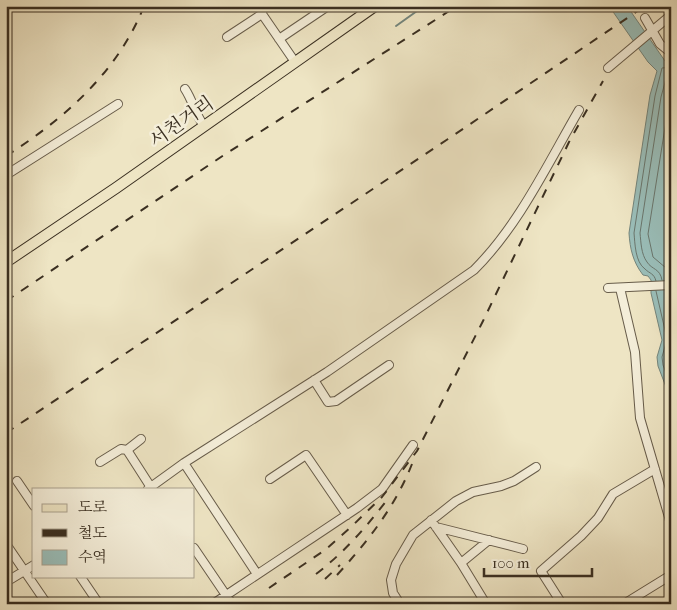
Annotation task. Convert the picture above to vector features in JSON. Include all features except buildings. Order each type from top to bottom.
[{"type":"main road","name":"서천거리","points":[[6,262],[109,193],[374,6]]},
{"type":"street","points":[[279,39],[328,6]]},
{"type":"street","points":[[228,37],[262,10],[279,39],[296,62]]},
{"type":"street","points":[[608,68],[671,15]]},
{"type":"street","points":[[645,18],[660,44],[671,53]]},
{"type":"street","points":[[185,89],[193,101],[195,112],[204,126]]},
{"type":"street","points":[[6,175],[118,104]]},
{"type":"street","points":[[126,450],[150,488],[184,463],[314,380],[474,270],[492,252],[516,218],[578,110]]},
{"type":"street","points":[[608,288],[648,288],[671,285]]},
{"type":"street","points":[[620,288],[635,352],[640,418],[671,524]]},
{"type":"street","points":[[314,380],[328,402],[336,401],[389,365]]},
{"type":"street","points":[[100,462],[121,449],[126,450],[141,439]]},
{"type":"street","points":[[213,604],[382,489],[413,445]]},
{"type":"street","points":[[270,480],[306,455],[346,515]]},
{"type":"street","points":[[184,463],[257,574]]},
{"type":"street","points":[[400,604],[393,593],[391,580],[396,564],[413,535],[456,501],[473,492],[514,481],[536,467]]},
{"type":"street","points":[[562,604],[541,571],[581,536],[598,518],[613,494],[655,469]]},
{"type":"street","points":[[17,481],[32,503]]},
{"type":"street","points":[[431,520],[461,563],[486,604]]},
{"type":"street","points":[[436,527],[523,549]]},
{"type":"street","points":[[461,563],[489,540]]},
{"type":"street","points":[[6,544],[47,604]]},
{"type":"street","points":[[195,549],[232,604]]},
{"type":"street","points":[[6,582],[32,565]]},
{"type":"street","points":[[624,604],[671,574]]},
{"type":"street","points":[[81,578],[99,604]]},
{"type":"water","points":[[609,6],[627,6],[665,61],[671,63],[671,395],[658,366],[657,357],[662,340],[651,293],[651,280],[648,276],[643,275],[634,260],[629,233],[650,95],[657,71],[648,62]]},
{"type":"waterway","points":[[396,26],[424,6]]},
{"type":"railway","points":[[6,156],[28,142],[87,92],[120,52],[144,6]]},
{"type":"railway","points":[[6,301],[224,155],[457,6]]},
{"type":"railway","points":[[6,433],[645,6]]},
{"type":"railway","points":[[269,588],[325,550],[351,527],[382,497],[417,451],[483,321],[569,142],[603,81]]},
{"type":"railway","points":[[337,575],[380,523],[397,495],[412,464]]},
{"type":"railway","points":[[316,574],[356,538],[390,496]]},
{"type":"railway","points":[[325,579],[340,565]]}]
